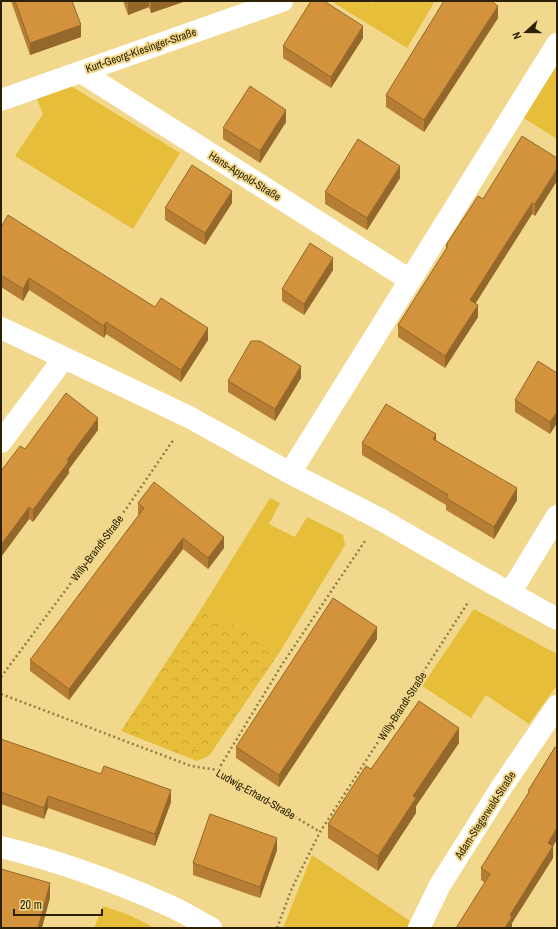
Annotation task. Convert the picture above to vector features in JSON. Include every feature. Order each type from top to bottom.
[{"type":"street","name":"Kurt-Georg-Kiesinger-Straße","points":[[1,100],[282,1]]},
{"type":"street","points":[[290,473],[557,44]]},
{"type":"street","name":"Hans-Appold-Straße","points":[[80,72],[410,280]]},
{"type":"street","points":[[1,328],[189,417],[290,473],[380,519],[557,619]]},
{"type":"street","points":[[1,442],[64,358]]},
{"type":"street","points":[[510,593],[557,516]]},
{"type":"street","name":"Adam-Stegerwald-Straße","points":[[419,928],[440,885],[557,706]]},
{"type":"street","points":[[1,847],[25,853],[114,883],[172,907],[211,928]]},
{"type":"path","name":"Willy-Brandt-Straße","points":[[1,676],[126,509],[189,417]]},
{"type":"path","points":[[218,770],[283,663],[380,519]]},
{"type":"path","name":"Willy-Brandt-Straße","points":[[320,832],[483,578]]},
{"type":"path","name":"Ludwig-Erhard-Straße","points":[[1,694],[192,766],[218,770],[320,832]]},
{"type":"path","points":[[276,928],[292,888],[320,832]]},
{"type":"green space","points":[[331,1],[371,1],[371,3],[377,1],[435,1],[407,48]]},
{"type":"green space","points":[[557,61],[557,139],[522,117]]},
{"type":"green space","points":[[71,86],[180,153],[133,229],[15,156],[43,114],[37,99]]},
{"type":"green space","points":[[270,498],[280,503],[269,524],[295,537],[307,517],[343,535],[345,545],[279,653],[203,606]]},
{"type":"green space","points":[[203,606],[279,653],[209,756],[197,761],[121,731]]},
{"type":"green space","points":[[474,609],[557,654],[557,685],[529,724],[486,695],[471,718],[422,686]]},
{"type":"green space","points":[[312,855],[410,921],[407,928],[283,928]]},
{"type":"green space","points":[[103,906],[129,915],[155,928],[94,928]]},
{"type":"building","points":[[15,1],[72,1],[81,25],[30,43]]},
{"type":"building","points":[[311,1],[324,1],[363,26],[331,77],[283,46]]},
{"type":"building","points":[[444,1],[491,1],[498,6],[424,120],[386,95]]},
{"type":"building","points":[[250,86],[286,110],[260,151],[223,128]]},
{"type":"building","points":[[522,136],[557,158],[557,169],[535,204],[532,203],[470,300],[478,305],[445,356],[398,325],[448,246],[446,245],[478,196],[483,199]]},
{"type":"building","points":[[358,139],[400,166],[367,218],[325,192]]},
{"type":"building","points":[[192,165],[232,191],[205,233],[165,208]]},
{"type":"building","points":[[8,215],[155,307],[161,298],[208,328],[181,370],[106,322],[104,326],[29,278],[23,289],[1,275],[1,227]]},
{"type":"building","points":[[310,243],[333,258],[304,304],[282,289]]},
{"type":"building","points":[[251,341],[260,341],[301,366],[275,409],[228,381]]},
{"type":"building","points":[[538,361],[557,373],[557,412],[550,422],[515,400]]},
{"type":"building","points":[[66,393],[98,418],[33,510],[29,507],[1,545],[1,471],[20,446],[25,449]]},
{"type":"building","points":[[386,404],[436,434],[433,439],[517,488],[494,527],[446,498],[448,495],[362,443]]},
{"type":"building","points":[[154,482],[224,537],[208,558],[183,538],[69,689],[30,660],[144,508],[138,503]]},
{"type":"building","points":[[333,598],[377,627],[279,775],[236,747]]},
{"type":"building","points":[[419,701],[459,728],[413,796],[416,798],[378,856],[328,824],[366,766],[371,769]]},
{"type":"building","points":[[1,739],[101,774],[104,766],[171,790],[155,834],[48,796],[44,808],[1,792]]},
{"type":"building","points":[[555,747],[557,748],[557,828],[548,843],[553,846],[510,915],[512,917],[505,928],[456,928],[490,874],[481,868],[529,792],[528,791]]},
{"type":"building","points":[[210,814],[277,838],[260,887],[193,863]]},
{"type":"building","points":[[1,869],[50,883],[38,928],[1,928]]}]
